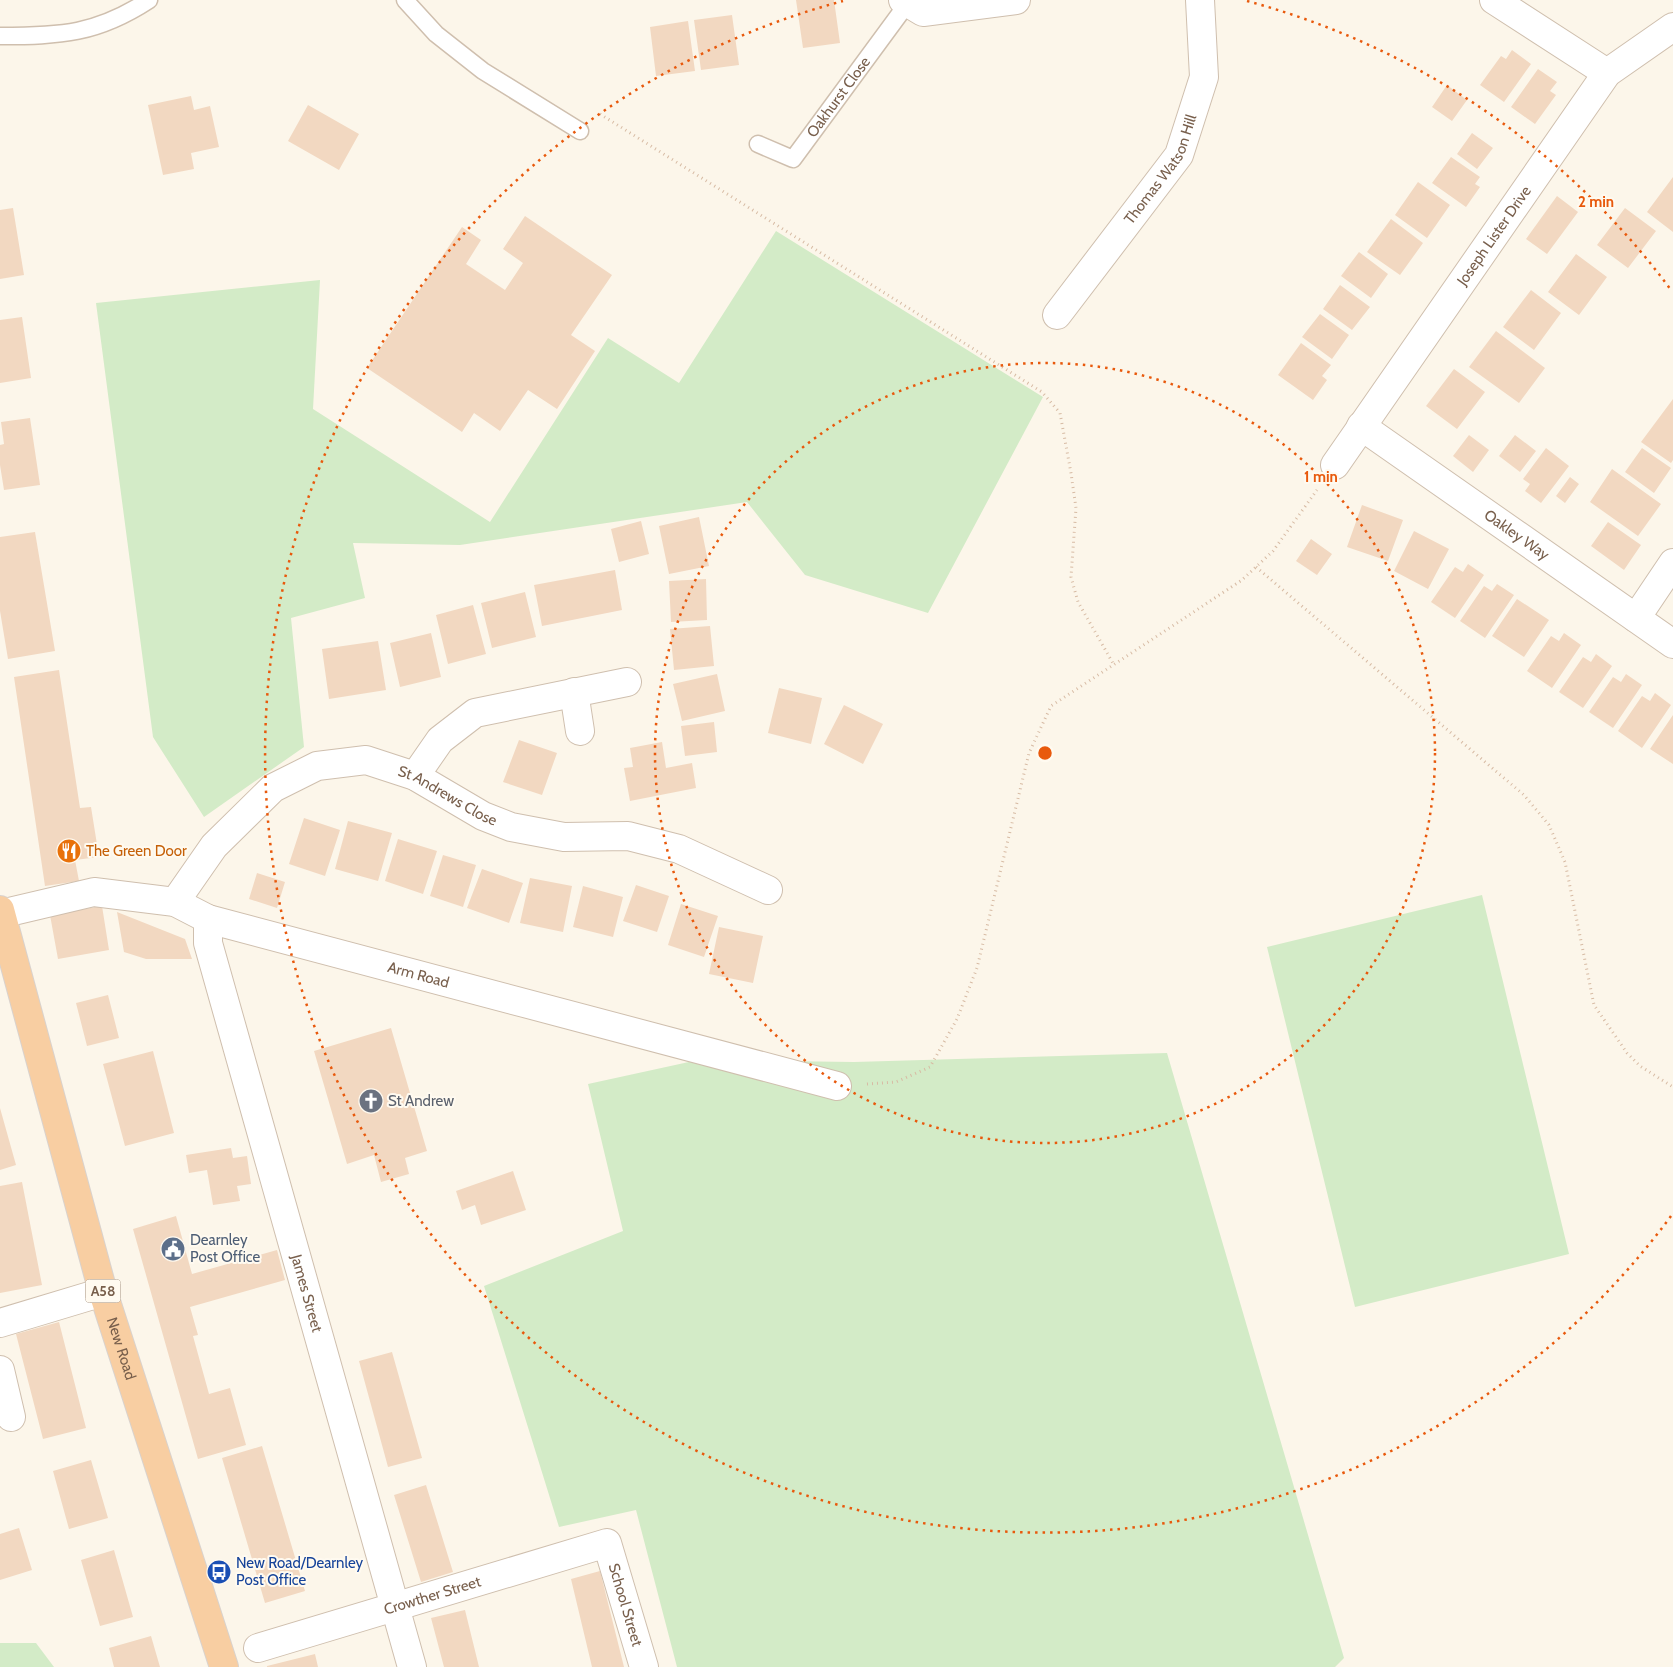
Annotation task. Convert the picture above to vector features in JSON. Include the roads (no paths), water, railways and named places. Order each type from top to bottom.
[{"type":"highway","name":"New Road","points":[[0,912],[103,1292],[224,1667]]},
{"type":"street","name":"Oakhurst Close","points":[[905,2],[922,12],[955,4],[1016,0]]},
{"type":"street","name":"Thomas Watson Hill","points":[[1057,315],[1179,155],[1204,77],[1200,0]]},
{"type":"street","points":[[1494,0],[1607,73]]},
{"type":"street","name":"Joseph Lister Drive","points":[[1335,464],[1607,73],[1673,28]]},
{"type":"street","name":"Oakley Way","points":[[1362,426],[1673,644]]},
{"type":"street","points":[[1636,618],[1673,563]]},
{"type":"street","points":[[415,776],[440,740],[476,713],[627,682]]},
{"type":"street","points":[[574,692],[580,731]]},
{"type":"street","name":"St Andrews Close","points":[[175,902],[214,846],[274,788],[317,766],[366,760],[415,776],[483,816],[510,827],[564,837],[628,836],[671,846],[768,890]]},
{"type":"street","name":"Arm Road","points":[[0,912],[94,892],[175,902],[208,919],[837,1086]]},
{"type":"street","name":"James Street","points":[[208,919],[208,943],[412,1667]]},
{"type":"street","points":[[0,1324],[103,1292]]},
{"type":"street","points":[[0,1370],[11,1417]]},
{"type":"street","name":"Crowther Street","points":[[258,1648],[607,1543]]},
{"type":"street","name":"School Street","points":[[607,1543],[644,1667]]},
{"type":"lane","points":[[0,36],[80,33],[99,27],[129,13],[149,0]]},
{"type":"lane","points":[[405,0],[436,34],[483,71],[580,131]]},
{"type":"lane","name":"Oakhurst Close","points":[[758,144],[793,159],[905,2]]},
{"type":"place","name":"The Green Door","points":[[69,851]]},
{"type":"place","name":"St Andrew","points":[[371,1101]]},
{"type":"place","name":"Dearnley Post Office","points":[[173,1249]]},
{"type":"place","name":"New Road/Dearnley Post Office","points":[[219,1572]]}]
